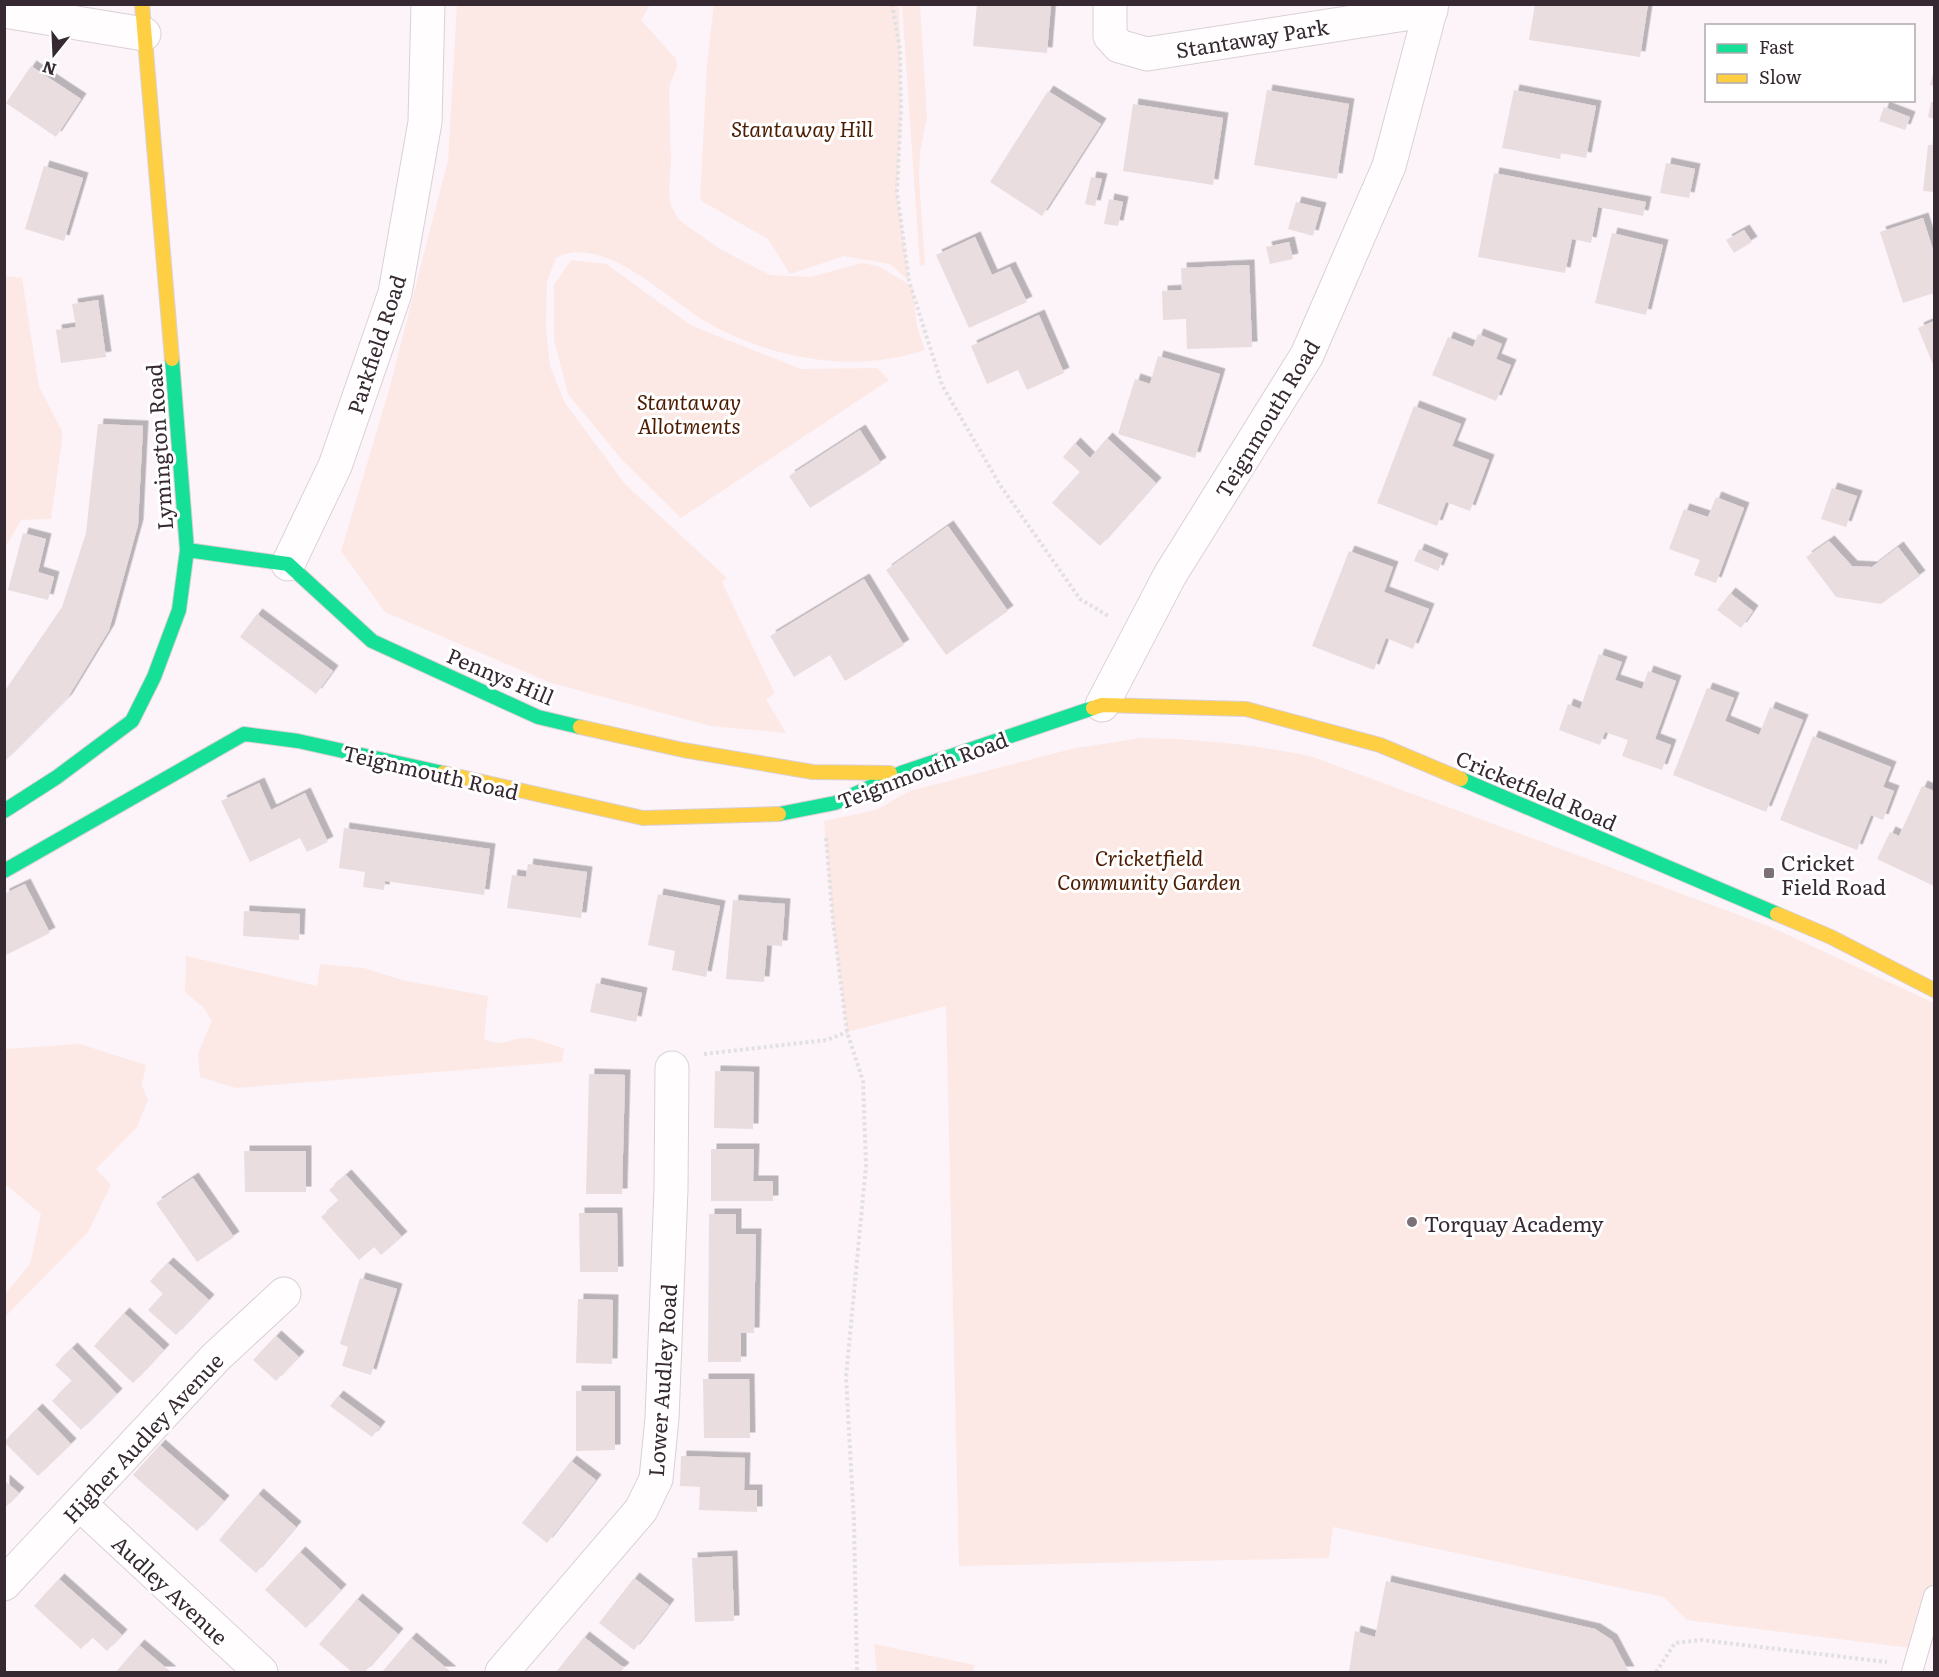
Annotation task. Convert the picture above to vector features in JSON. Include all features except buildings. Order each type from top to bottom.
[{"type":"street","name":"Parkfield Road","points":[[288,564],[335,466],[395,293],[425,122],[428,4]]},
{"type":"street","name":"Stantaway Park","points":[[1110,4],[1110,36],[1119,46],[1147,54],[1431,7]]},
{"type":"street","name":"Teignmouth Road","points":[[4,871],[244,734],[298,741],[643,818],[779,814],[835,803],[901,773],[1102,705],[1170,575],[1307,355],[1389,166],[1431,7]]},
{"type":"street","points":[[4,11],[143,19]]},
{"type":"street","name":"Lymington Road","points":[[4,811],[57,777],[132,721],[154,677],[179,610],[187,550],[143,19]]},
{"type":"street","points":[[187,550],[288,564]]},
{"type":"street","name":"Pennys Hill","points":[[288,564],[372,641],[538,717],[683,750],[813,772],[901,773]]},
{"type":"street","name":"Cricketfield Road","points":[[1102,705],[1246,709],[1380,745],[1831,936],[1935,990]]},
{"type":"street","name":"Lower Audley Road","points":[[502,1672],[641,1510],[657,1479],[667,1305],[672,1068]]},
{"type":"street","name":"Higher Audley Avenue","points":[[4,1584],[81,1505],[216,1357],[284,1294]]},
{"type":"street","name":"Audley Avenue","points":[[81,1505],[261,1672]]},
{"type":"lane","points":[[1913,1669],[1935,1596]]},
{"type":"path","points":[[892,4],[900,50],[901,109],[897,192],[909,280],[942,385],[1000,485],[1080,599],[1140,635]]},
{"type":"path","points":[[825,832],[847,1032],[863,1081],[866,1165],[846,1377],[854,1522],[857,1672]]},
{"type":"path","points":[[672,1068],[678,1057],[826,1040],[847,1032]]},
{"type":"path","points":[[1656,1672],[1675,1644],[1701,1640],[1913,1669]]},
{"type":"green space","points":[[457,5],[650,5],[641,20],[676,59],[677,67],[669,87],[671,160],[669,191],[671,206],[679,220],[718,248],[770,275],[810,277],[862,263],[878,266],[912,286],[917,327],[925,350],[899,357],[846,362],[793,355],[741,339],[699,318],[617,262],[596,254],[575,252],[556,258],[547,281],[546,327],[550,366],[565,403],[625,484],[727,578],[722,582],[775,694],[766,699],[786,733],[711,726],[551,683],[385,612],[341,551],[389,390],[448,160]]},
{"type":"green space","name":"Stantaway Hill","points":[[714,5],[899,5],[901,109],[897,192],[909,281],[890,264],[844,256],[790,274],[768,239],[700,200],[707,63]]},
{"type":"green space","points":[[902,5],[920,5],[927,116],[920,153],[919,179],[925,265],[920,266]]},
{"type":"green space","name":"Stantaway Allotments","points":[[571,260],[606,264],[692,326],[801,369],[877,368],[889,380],[681,518],[622,460],[568,394],[554,340],[554,285]]},
{"type":"green space","points":[[5,276],[22,278],[39,387],[63,433],[51,519],[21,520],[5,548]]},
{"type":"green space","name":"Torquay Academy","points":[[1140,738],[1226,743],[1313,757],[1771,927],[1934,1003],[1934,1596],[1919,1649],[1687,1620],[1664,1597],[1333,1527],[1329,1558],[959,1566],[946,1006],[847,1032],[833,921],[824,821],[876,810],[910,791],[1071,749]]},
{"type":"green space","points":[[186,956],[317,986],[320,964],[364,968],[406,981],[488,996],[484,1039],[502,1043],[519,1038],[531,1038],[564,1048],[562,1062],[236,1088],[200,1077],[198,1053],[212,1021],[204,1008],[185,992]]},
{"type":"green space","points":[[80,1044],[146,1065],[142,1086],[148,1100],[137,1127],[96,1169],[111,1185],[88,1232],[5,1317],[5,1294],[30,1264],[41,1214],[5,1184],[5,1049]]},
{"type":"green space","points":[[874,1644],[975,1665],[972,1672],[877,1672]]},
{"type":"traffic: fast","points":[[4,811],[57,777],[132,721],[154,677],[179,610],[187,550],[172,359]]},
{"type":"traffic: fast","points":[[187,550],[288,564],[372,641],[538,717],[580,727]]},
{"type":"traffic: fast","points":[[779,814],[835,803],[901,773],[1093,708]]},
{"type":"traffic: fast","points":[[4,871],[244,734],[298,741],[443,773]]},
{"type":"traffic: fast","points":[[1461,779],[1777,914]]},
{"type":"traffic: slow","points":[[142,4],[172,359]]},
{"type":"traffic: slow","points":[[1093,708],[1102,705],[1246,709],[1380,745],[1461,779]]},
{"type":"traffic: slow","points":[[580,727],[683,750],[813,772],[890,773]]},
{"type":"traffic: slow","points":[[443,773],[643,818],[779,814]]},
{"type":"traffic: slow","points":[[1777,914],[1831,937],[1934,990]]},
{"type":"place","name":"Cricket Field Road","points":[[1769,873]]},
{"type":"place","name":"Torquay Academy","points":[[1412,1222]]},
{"type":"park label","name":"Cricketfield Community Garden","points":[[1149,868]]}]
